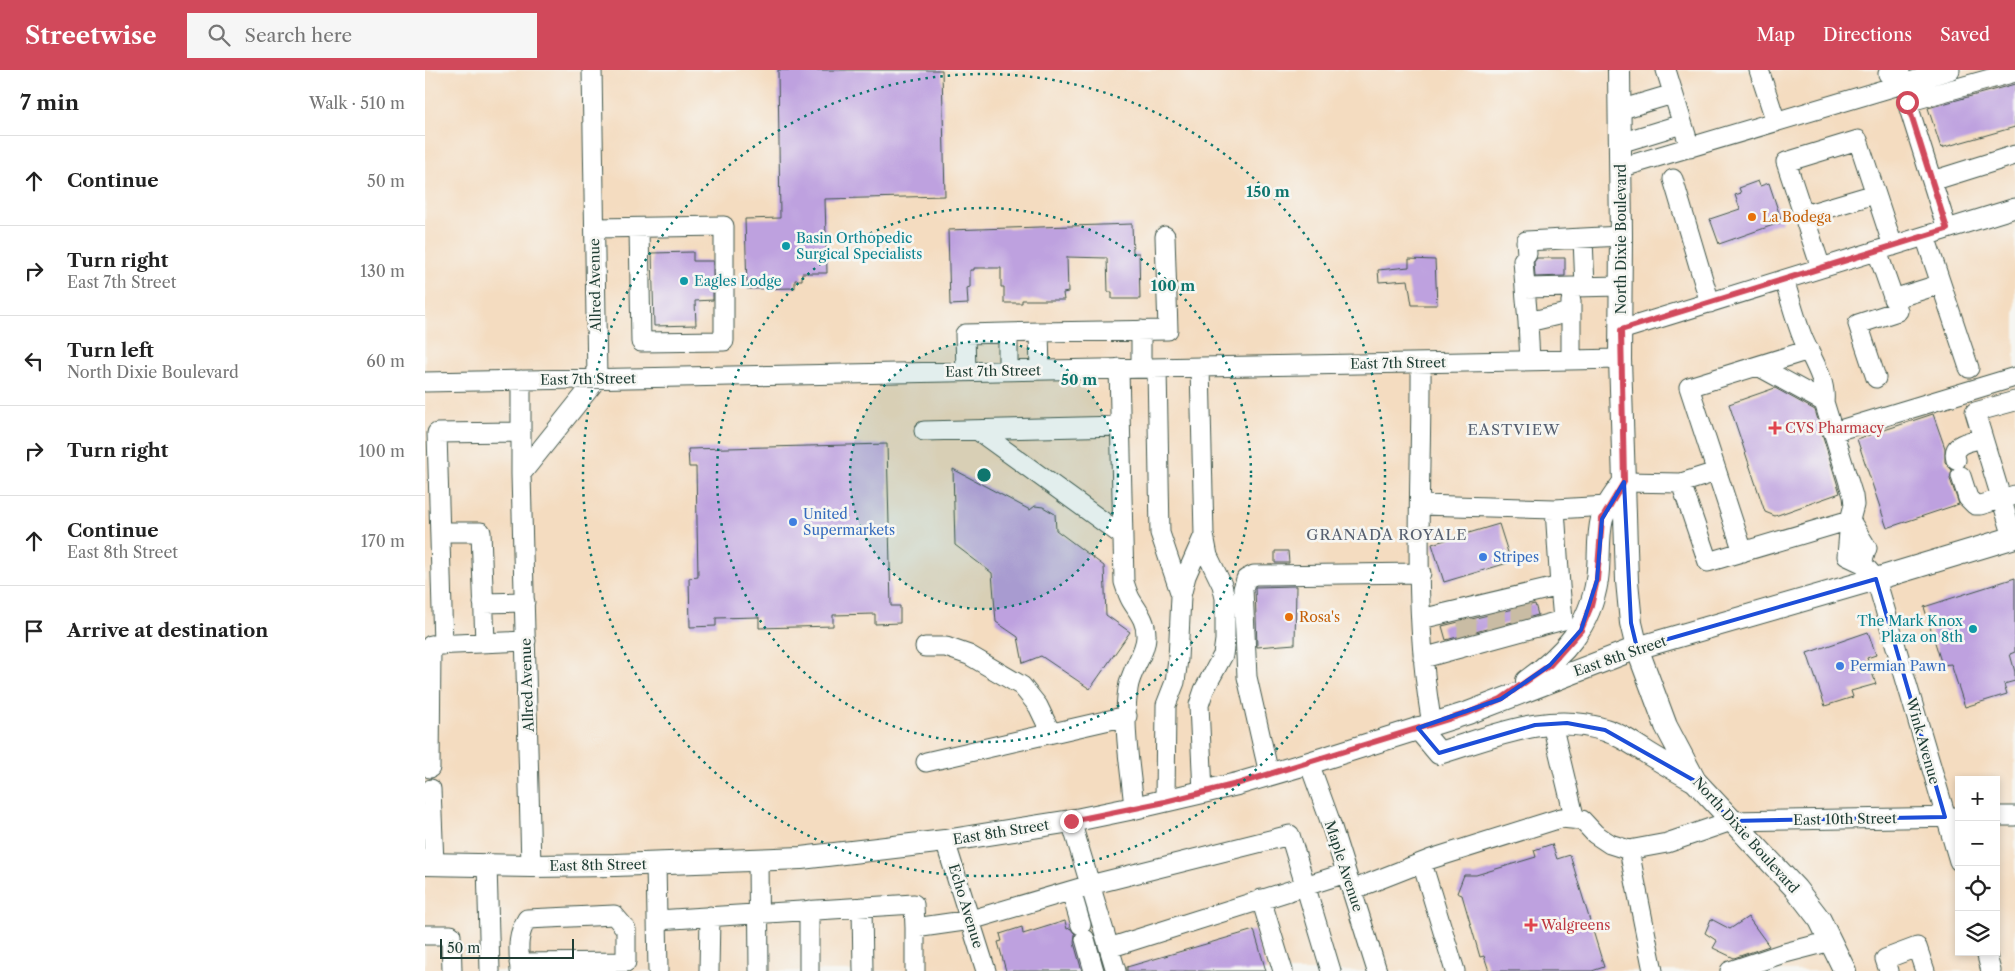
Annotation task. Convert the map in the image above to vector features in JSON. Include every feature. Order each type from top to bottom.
[{"type":"main road","name":"North Dixie Boulevard","points":[[1619,70],[1621,359],[1627,581],[1631,623],[1637,648],[1666,726],[1695,781],[1796,889],[1820,920],[1845,971]]},
{"type":"main road","points":[[1501,699],[1550,665],[1581,630],[1591,606],[1597,580],[1602,519],[1624,482]]},
{"type":"main road","name":"East 8th Street","points":[[429,864],[531,866],[656,864],[758,860],[859,853],[1071,821],[1165,802],[1309,763],[1468,713],[1637,648],[1869,571],[2014,537]]},
{"type":"main road","points":[[1425,726],[1439,753],[1511,731],[1567,722],[1605,730],[1625,738],[1695,781]]},
{"type":"street","name":"Allred Avenue","points":[[592,70],[597,379]]},
{"type":"street","points":[[1666,70],[1690,148]]},
{"type":"street","points":[[1759,70],[1776,122]]},
{"type":"street","points":[[1621,168],[1776,122],[1892,75],[1950,70]]},
{"type":"street","points":[[1947,229],[1907,102],[2015,71]]},
{"type":"street","points":[[1619,110],[1673,94]]},
{"type":"street","points":[[1620,143],[1682,124]]},
{"type":"street","points":[[1821,268],[1786,162],[1858,140],[1875,194],[1893,299],[1898,311],[1858,324],[1876,378]]},
{"type":"street","points":[[1931,181],[2015,156]]},
{"type":"street","points":[[1673,179],[1710,302]]},
{"type":"street","points":[[1804,215],[1875,194]]},
{"type":"street","points":[[1621,330],[2014,210]]},
{"type":"street","points":[[595,228],[724,226],[724,342],[641,342],[639,228]]},
{"type":"street","points":[[966,372],[965,334],[1168,330],[1165,236]]},
{"type":"street","points":[[1530,361],[1525,288],[1525,252],[1583,239],[1621,236]]},
{"type":"street","points":[[1925,236],[1969,368]]},
{"type":"street","points":[[1571,360],[1571,312],[1578,287],[1583,239]]},
{"type":"street","points":[[1681,483],[1708,562],[1849,520],[1854,506],[1853,496],[1824,402],[1825,394],[1817,367],[1803,337],[1784,280]]},
{"type":"street","points":[[1893,299],[1941,284]]},
{"type":"street","points":[[1525,288],[1621,286]]},
{"type":"street","points":[[1528,322],[1571,312]]},
{"type":"street","points":[[1141,330],[1149,368],[1160,533],[1181,596]]},
{"type":"street","points":[[1039,332],[1040,370]]},
{"type":"street","points":[[1008,333],[1009,371]]},
{"type":"street","points":[[1743,552],[1689,387],[1809,350]]},
{"type":"street","name":"East 7th Street","points":[[425,382],[1621,359]]},
{"type":"street","points":[[1421,363],[1421,619],[1425,681],[1425,726]]},
{"type":"street","points":[[1758,366],[1824,402]]},
{"type":"street","points":[[1200,367],[1204,535],[1208,556],[1222,585],[1225,598],[1223,656],[1204,690],[1199,705],[1203,792]]},
{"type":"street","points":[[1119,368],[1124,582],[1130,599],[1142,616],[1146,635],[1143,650],[1133,669],[1128,688],[1127,716],[1134,808]]},
{"type":"street","points":[[1833,432],[2015,377]]},
{"type":"street","points":[[521,474],[597,379]]},
{"type":"street","name":"Allred Avenue","points":[[521,380],[521,474],[531,866]]},
{"type":"street","points":[[2014,537],[2008,497],[1983,438],[1975,412],[2015,400]]},
{"type":"street","points":[[924,432],[1121,426]]},
{"type":"street","points":[[977,430],[1123,536]]},
{"type":"street","points":[[430,768],[433,645],[440,532],[437,433],[521,432]]},
{"type":"street","points":[[1983,438],[1959,445],[1955,449],[1968,498],[1975,505],[1980,506],[2008,497]]},
{"type":"street","points":[[1624,482],[1681,483],[1716,472]]},
{"type":"street","points":[[1421,505],[1555,509],[1608,506]]},
{"type":"street","points":[[1423,658],[1467,642],[1521,627],[1563,620],[1555,509]]},
{"type":"street","name":"Wink Avenue","points":[[1849,520],[1867,548],[1869,571],[1952,817],[1955,836]]},
{"type":"street","points":[[440,532],[481,532],[485,643]]},
{"type":"street","points":[[1165,802],[1166,704],[1175,682],[1181,596],[1186,576],[1204,535]]},
{"type":"street","points":[[1269,774],[1247,677],[1243,589],[1247,579],[1254,574],[1421,573]]},
{"type":"street","points":[[1421,619],[1467,614],[1560,586]]},
{"type":"street","points":[[483,603],[525,602]]},
{"type":"street","points":[[433,645],[526,641]]},
{"type":"street","points":[[925,648],[946,647],[969,655],[1022,686],[1038,706],[1051,733]]},
{"type":"street","points":[[926,762],[1127,716]]},
{"type":"street","points":[[1552,724],[1575,820]]},
{"type":"street","name":"Maple Avenue","points":[[1309,763],[1377,971]]},
{"type":"street","points":[[429,864],[431,789]]},
{"type":"street","points":[[2000,816],[2015,816]]},
{"type":"street","name":"East 10th Street","points":[[1629,850],[1667,843],[1731,821],[1952,817]]},
{"type":"street","points":[[1109,948],[1306,886],[1349,881],[1422,863],[1561,818],[1582,820],[1595,834],[1610,844],[1629,850],[1653,971]]},
{"type":"street","points":[[1071,821],[1116,971]]},
{"type":"street","points":[[915,928],[971,920],[1090,885],[1290,835],[1331,971]]},
{"type":"street","name":"Echo Avenue","points":[[945,841],[986,971]]},
{"type":"street","points":[[758,860],[759,971]]},
{"type":"street","points":[[1422,863],[1455,971]]},
{"type":"street","points":[[656,864],[658,971]]},
{"type":"street","points":[[487,865],[490,971]]},
{"type":"street","points":[[1071,891],[1094,971]]},
{"type":"street","points":[[1261,900],[1283,971]]},
{"type":"street","points":[[657,920],[914,904],[915,971]]},
{"type":"street","points":[[862,907],[863,971]]},
{"type":"street","points":[[809,910],[809,971]]},
{"type":"street","points":[[614,915],[627,928],[625,962],[520,967],[519,932],[527,919],[614,915]]},
{"type":"street","points":[[709,916],[709,971]]},
{"type":"street","points":[[425,935],[451,935],[452,971]]},
{"type":"street","points":[[1730,971],[1781,954],[1831,941]]},
{"type":"street","points":[[1889,971],[1885,959],[1917,947],[1925,971]]},
{"type":"street","points":[[1987,956],[1991,971]]},
{"type":"highlighted area","points":[[1624,482],[1631,623],[1637,648],[1876,579],[1945,817],[1731,821],[1695,781],[1605,730],[1567,723],[1535,725],[1439,753],[1418,728],[1501,699],[1550,665],[1581,630],[1597,580],[1602,519]]},
{"type":"building","points":[[778,70],[942,70],[945,196],[825,199],[827,273],[802,273],[802,280],[795,280],[795,288],[747,289],[745,219],[780,218]]},
{"type":"building","points":[[2015,84],[2015,127],[1941,148],[1928,108]]},
{"type":"building","points":[[1758,181],[1760,186],[1769,183],[1782,222],[1719,244],[1710,219],[1740,209],[1735,195],[1741,193],[1739,188]]},
{"type":"building","points":[[1132,224],[1133,253],[1139,253],[1140,299],[1112,299],[1112,292],[1108,292],[1107,258],[1067,257],[1068,292],[1063,293],[1064,300],[1022,300],[1022,303],[1004,303],[1004,287],[1001,287],[1001,268],[974,268],[974,270],[970,270],[970,287],[967,288],[968,304],[950,305],[948,230]]},
{"type":"building","name":"Eagles Lodge","points":[[693,252],[693,261],[713,261],[713,300],[695,301],[696,325],[654,326],[652,253]]},
{"type":"building","points":[[1537,258],[1565,258],[1565,276],[1535,277],[1534,262]]},
{"type":"building","points":[[1409,259],[1435,260],[1437,305],[1412,305],[1408,280],[1379,282],[1378,270],[1409,267]]},
{"type":"building","name":"CVS Pharmacy","points":[[1775,388],[1815,410],[1840,493],[1775,516],[1765,512],[1729,404]]},
{"type":"building","points":[[1933,414],[1945,448],[1945,462],[1952,470],[1950,479],[1959,504],[1887,528],[1857,439]]},
{"type":"building","name":"United Supermarkets","points":[[887,444],[891,606],[900,606],[900,623],[875,624],[875,614],[833,615],[833,626],[759,628],[759,617],[716,618],[716,626],[690,627],[689,578],[698,577],[696,467],[689,467],[688,449]]},
{"type":"building","points":[[953,469],[1030,510],[1035,506],[1043,507],[1055,514],[1056,530],[1104,566],[1106,615],[1130,632],[1090,689],[1041,656],[1023,663],[1018,637],[996,622],[992,573],[955,545]]},
{"type":"building","points":[[1499,524],[1511,562],[1444,582],[1432,544]]},
{"type":"building","points":[[1275,551],[1288,551],[1289,563],[1275,563]]},
{"type":"building","name":"The Mark Knox Plaza on 8th","points":[[2015,578],[2015,652],[2010,654],[2015,672],[2015,681],[2004,684],[2007,694],[1965,707],[1951,664],[1942,665],[1924,607]]},
{"type":"building","points":[[1296,586],[1295,644],[1257,647],[1255,587]]},
{"type":"building","points":[[1535,604],[1538,615],[1446,640],[1442,626]]},
{"type":"building","points":[[1868,632],[1876,655],[1867,658],[1876,684],[1851,691],[1853,697],[1825,706],[1807,653]]},
{"type":"building","name":"Walgreens","points":[[1552,844],[1557,859],[1570,855],[1604,967],[1592,971],[1489,971],[1484,956],[1480,957],[1462,895],[1457,893],[1464,875],[1476,875],[1536,857],[1534,850]]},
{"type":"building","points":[[1748,917],[1769,946],[1734,958],[1713,948],[1717,941],[1705,933],[1711,919],[1730,929]]},
{"type":"building","points":[[1065,921],[1067,929],[1070,928],[1075,934],[1074,943],[1082,971],[1006,971],[998,942],[1002,941],[1000,934],[1022,927],[1023,934]]},
{"type":"building","points":[[1254,930],[1266,971],[1127,971],[1127,967]]},
{"type":"tunnel","points":[[1521,602],[1521,622]]},
{"type":"tunnel","points":[[1496,610],[1496,629]]},
{"type":"tunnel","points":[[1467,618],[1467,638]]},
{"type":"place","name":"La Bodega","points":[[1752,217]]},
{"type":"place","name":"Basin Orthopedic Surgical Specialists","points":[[786,246]]},
{"type":"place","name":"Eagles Lodge","points":[[684,281]]},
{"type":"place","name":"CVS Pharmacy","points":[[1775,428]]},
{"type":"place","name":"United Supermarkets","points":[[793,522]]},
{"type":"place","name":"Stripes","points":[[1483,557]]},
{"type":"place","name":"Rosa's","points":[[1289,617]]},
{"type":"place","name":"The Mark Knox Plaza on 8th","points":[[1973,629]]},
{"type":"place","name":"Permian Pawn","points":[[1840,666]]},
{"type":"place","name":"Walgreens","points":[[1531,925]]},
{"type":"district","name":"EASTVIEW","points":[[1514,429]]},
{"type":"district","name":"GRANADA ROYALE","points":[[1387,534]]},
{"type":"route","points":[[1071,821],[1165,802],[1237,784],[1468,713],[1501,699],[1550,665],[1581,630],[1591,606],[1597,580],[1602,519],[1624,482],[1621,330],[1947,229],[1907,102]]}]
